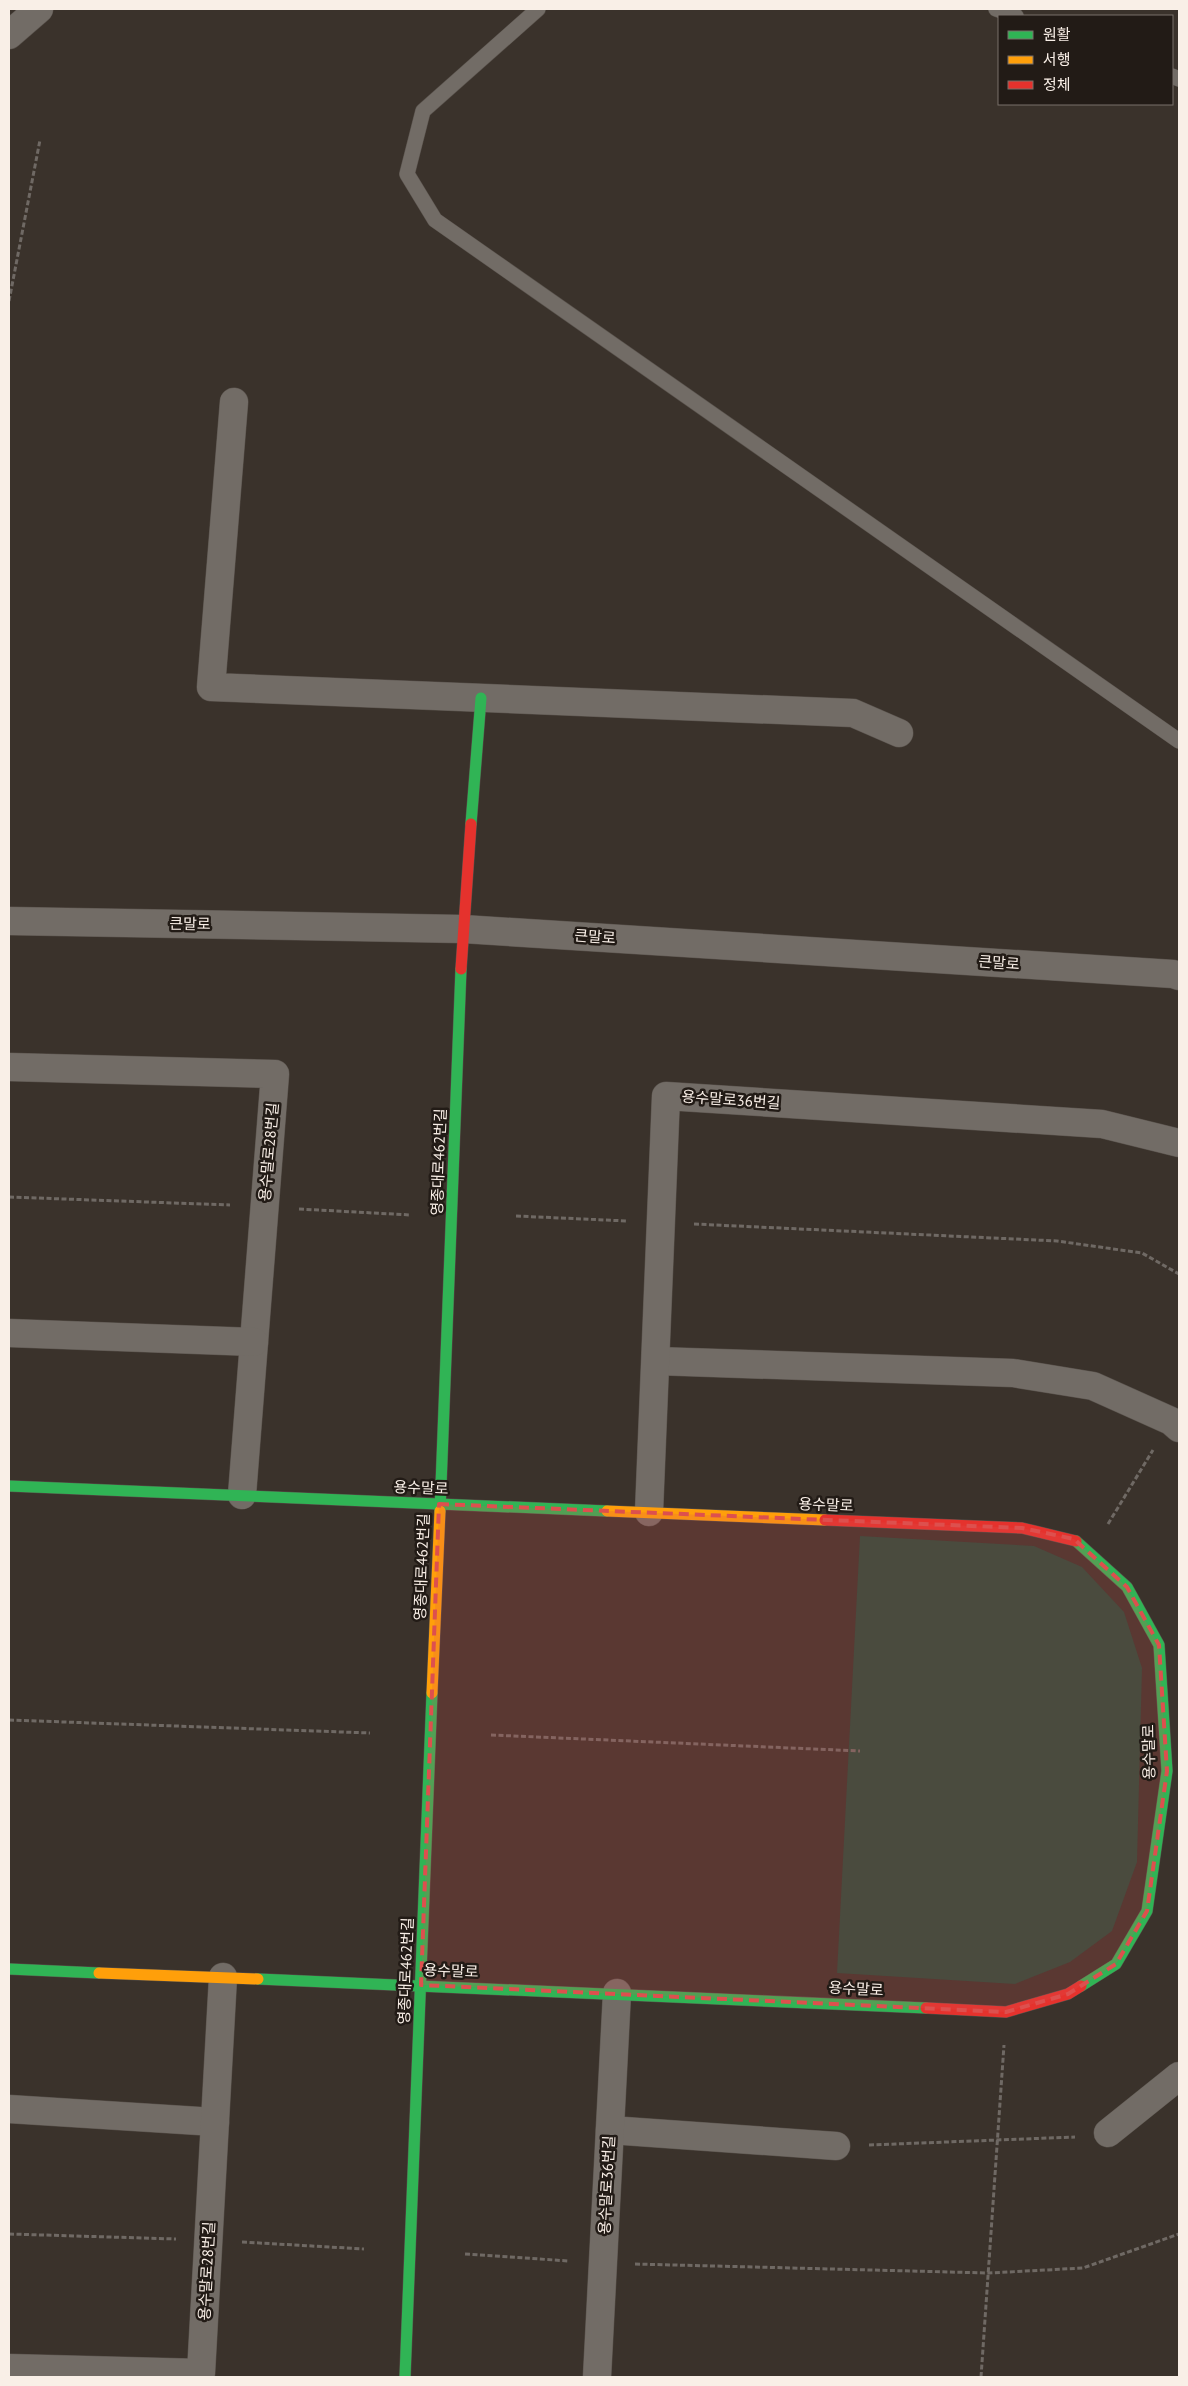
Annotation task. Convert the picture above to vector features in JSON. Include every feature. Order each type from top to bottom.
[{"type":"street","points":[[9,35],[39,9]]},
{"type":"street","points":[[234,402],[211,687],[853,713],[899,733]]},
{"type":"street","name":"영종대로462번길","points":[[405,2377],[463,929],[481,698]]},
{"type":"street","name":"큰말로","points":[[9,921],[463,929],[1173,974],[1179,976]]},
{"type":"street","name":"용수말로28번길","points":[[9,1067],[275,1074],[242,1495]]},
{"type":"street","name":"용수말로36번길","points":[[650,1512],[666,1096],[1102,1124],[1179,1143]]},
{"type":"street","points":[[9,1333],[254,1342]]},
{"type":"street","points":[[656,1360],[1013,1374],[1093,1386],[1175,1425]]},
{"type":"street","name":"용수말로","points":[[9,1486],[1022,1528],[1074,1539],[1127,1587],[1159,1645],[1173,1772],[1147,1911],[1116,1964],[1068,1994],[1006,2012],[618,1993],[9,1969]]},
{"type":"street","name":"용수말로28번길","points":[[9,2368],[201,2373],[223,1977]]},
{"type":"street","name":"용수말로36번길","points":[[597,2377],[618,1993]]},
{"type":"street","points":[[1108,2134],[1179,2076]]},
{"type":"street","points":[[9,2109],[215,2122]]},
{"type":"street","points":[[610,2130],[836,2146]]},
{"type":"lane","points":[[538,9],[423,111],[406,174],[435,220],[1179,741]]},
{"type":"lane","points":[[996,9],[1013,15]]},
{"type":"path","points":[[9,301],[40,140]]},
{"type":"path","points":[[9,1197],[264,1206],[411,1215]]},
{"type":"path","points":[[516,1216],[1058,1241],[1142,1253],[1179,1274]]},
{"type":"path","points":[[1090,1553],[1175,1425]]},
{"type":"path","points":[[9,1720],[370,1733]]},
{"type":"path","points":[[491,1735],[860,1752]]},
{"type":"path","points":[[981,2377],[999,2140],[1006,2012]]},
{"type":"path","points":[[836,2146],[1060,2139],[1108,2134]]},
{"type":"path","points":[[465,2254],[604,2263],[989,2273],[1083,2268],[1179,2234]]},
{"type":"highlighted area","points":[[439,1504],[1022,1528],[1074,1539],[1127,1587],[1159,1645],[1167,1771],[1147,1911],[1116,1964],[1068,1994],[1006,2012],[421,1985]]},
{"type":"green space","points":[[860,1536],[1034,1546],[1082,1567],[1124,1612],[1142,1668],[1137,1862],[1112,1931],[1070,1962],[1015,1984],[837,1973]]},
{"type":"traffic: fast","points":[[471,824],[481,698]]},
{"type":"traffic: fast","points":[[440,1511],[461,969]]},
{"type":"traffic: fast","points":[[9,1486],[607,1511]]},
{"type":"traffic: fast","points":[[1076,1541],[1127,1587],[1159,1645],[1167,1771],[1147,1911],[1116,1964],[1081,1986]]},
{"type":"traffic: fast","points":[[405,2377],[432,1693]]},
{"type":"traffic: fast","points":[[9,1969],[99,1973]]},
{"type":"traffic: fast","points":[[258,1979],[926,2008]]},
{"type":"traffic: slow","points":[[432,1693],[440,1511]]},
{"type":"traffic: slow","points":[[607,1511],[825,1520]]},
{"type":"traffic: slow","points":[[99,1973],[258,1979]]},
{"type":"traffic: jam","points":[[461,969],[471,824]]},
{"type":"traffic: jam","points":[[825,1520],[1022,1528],[1076,1541]]},
{"type":"traffic: jam","points":[[926,2008],[1006,2012],[1068,1994],[1081,1986]]}]
